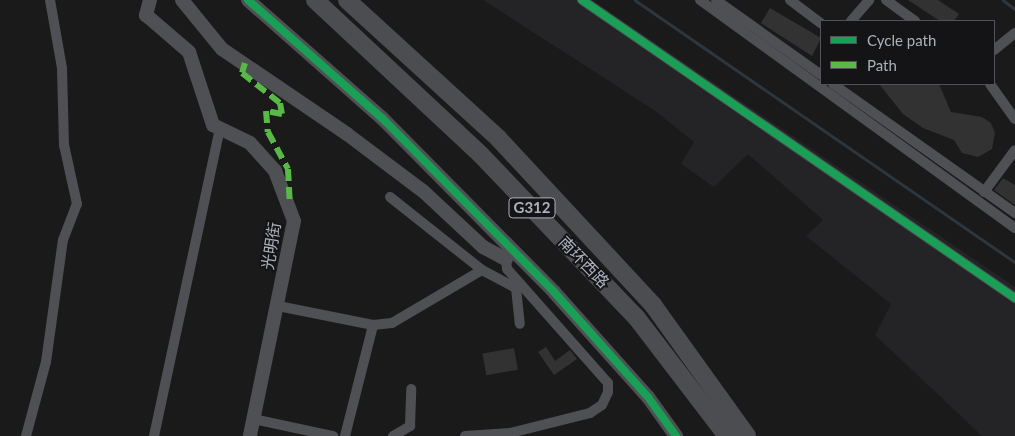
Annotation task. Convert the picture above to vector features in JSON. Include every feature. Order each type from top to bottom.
[{"type":"highway","name":"南环西路","points":[[315,0],[481,155],[636,317],[727,436]]},
{"type":"highway","name":"南环西路","points":[[347,0],[498,138],[653,304],[747,436]]},
{"type":"street","points":[[26,436],[46,362],[63,240],[77,204],[64,145],[62,68],[50,0]]},
{"type":"street","name":"光明街","points":[[150,0],[146,15],[190,52],[213,124],[250,143],[275,171],[290,202],[294,221],[250,436]]},
{"type":"street","points":[[182,0],[222,49],[347,134],[423,191],[483,247],[510,256]]},
{"type":"street","points":[[248,0],[382,118],[510,256],[648,397],[676,436]]},
{"type":"street","points":[[259,0],[316,61]]},
{"type":"street","points":[[582,0],[1015,298]]},
{"type":"street","points":[[700,0],[1015,228]]},
{"type":"street","points":[[716,0],[819,70]]},
{"type":"street","points":[[790,0],[820,22]]},
{"type":"street","points":[[852,20],[869,0]]},
{"type":"street","points":[[886,0],[914,20]]},
{"type":"street","points":[[995,49],[1015,33]]},
{"type":"street","points":[[834,85],[1015,213]]},
{"type":"street","points":[[991,85],[1015,119]]},
{"type":"street","points":[[154,436],[220,128]]},
{"type":"street","points":[[984,192],[1015,150]]},
{"type":"street","points":[[390,197],[482,270],[519,286]]},
{"type":"street","points":[[465,436],[477,432],[510,433],[590,413],[607,396],[608,383],[519,286],[507,269],[510,256]]},
{"type":"street","points":[[278,306],[373,325],[392,323],[482,270]]},
{"type":"street","points":[[519,286],[520,324]]},
{"type":"street","points":[[345,436],[373,325]]},
{"type":"street","points":[[393,436],[410,426],[411,389]]},
{"type":"street","points":[[253,419],[333,436]]},
{"type":"shaded area","points":[[483,0],[592,0],[1015,287],[1015,436],[982,436],[875,335],[891,304],[806,236],[823,220],[748,154],[714,187],[681,164],[694,142],[654,110]]},
{"type":"building","points":[[908,0],[938,0],[959,14],[955,20],[938,20]]},
{"type":"building","points":[[770,8],[820,37],[820,40],[812,56],[761,23]]},
{"type":"building","points":[[880,85],[939,85],[951,112],[982,117],[991,123],[995,133],[992,149],[978,157],[962,153],[954,140],[923,128],[903,114]]},
{"type":"building","points":[[1003,178],[1015,185],[1015,205],[994,190]]},
{"type":"building","points":[[546,347],[555,361],[570,350],[577,359],[554,375],[538,352]]},
{"type":"building","points":[[514,348],[518,370],[486,375],[482,354]]},
{"type":"waterway","points":[[635,0],[1015,262]]},
{"type":"waterway","points":[[1003,0],[1015,9]]},
{"type":"marked path","points":[[245,63],[242,73],[280,103],[282,114],[266,111],[268,132],[288,169],[290,202]]},
{"type":"cycle path","points":[[248,0],[382,118],[554,292],[648,397],[676,436]]},
{"type":"cycle path","points":[[582,0],[1015,298]]}]
